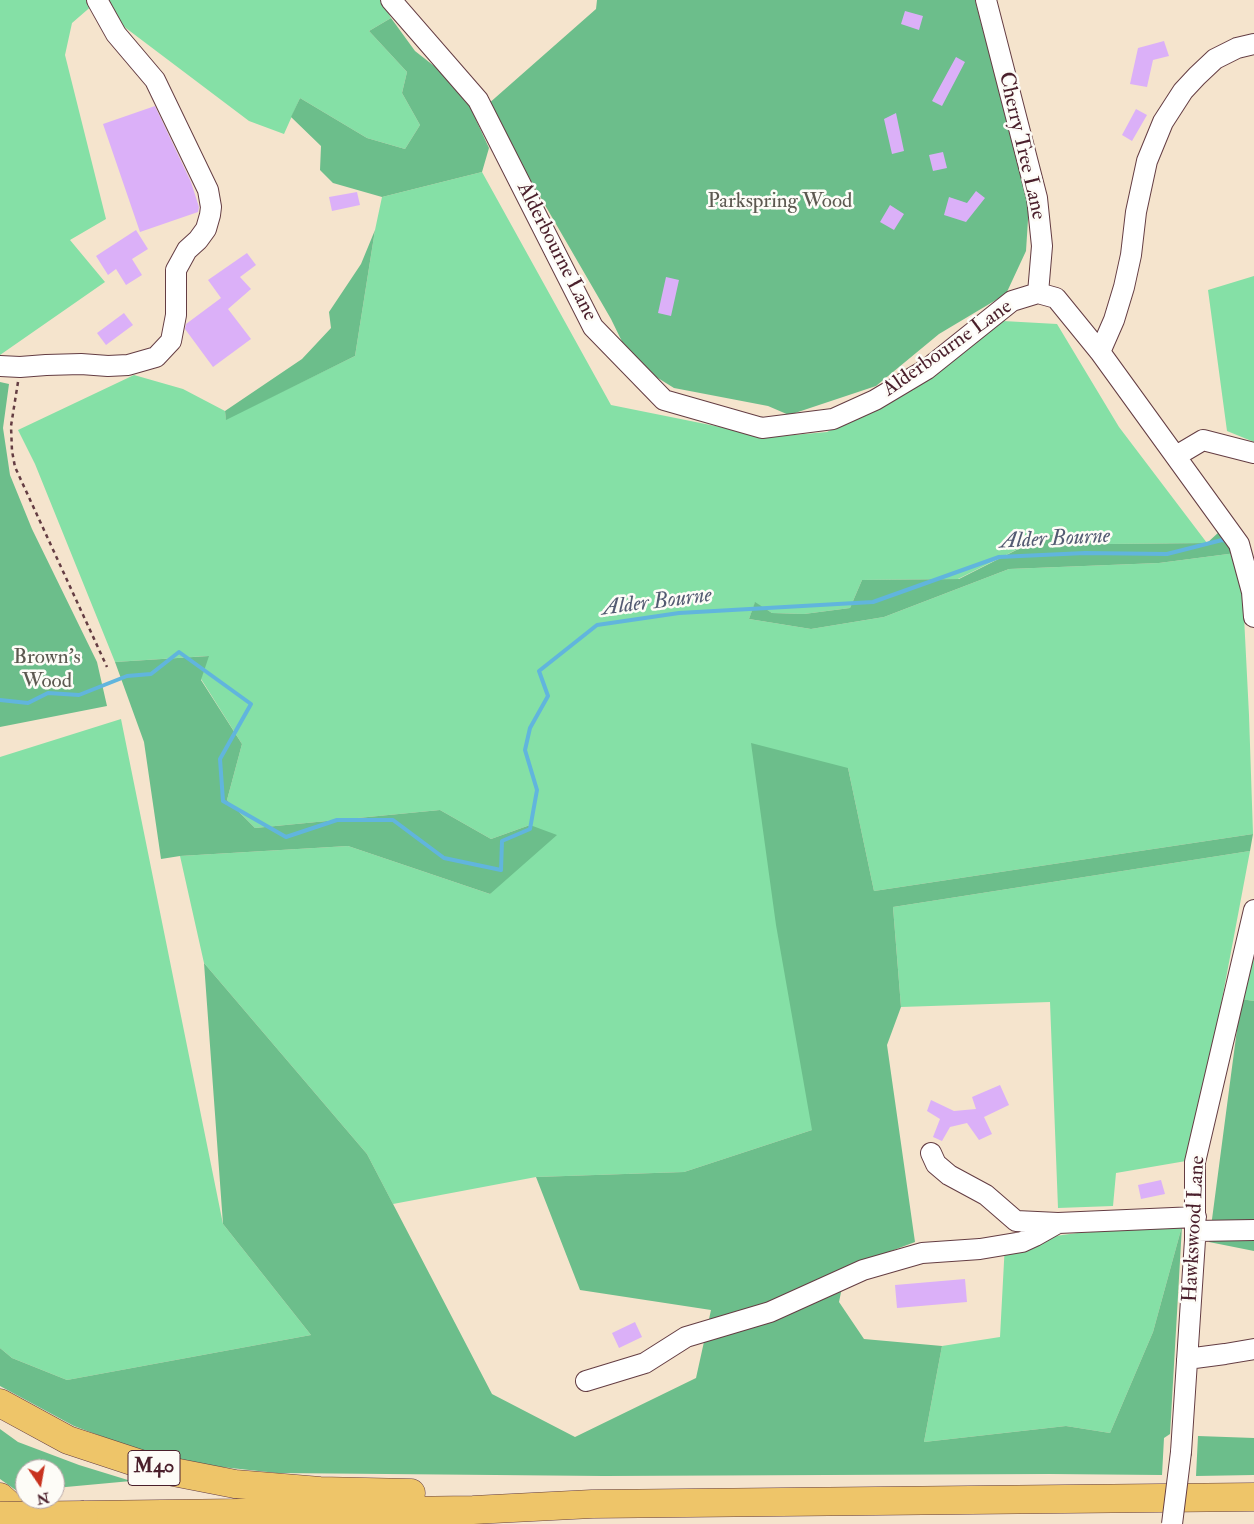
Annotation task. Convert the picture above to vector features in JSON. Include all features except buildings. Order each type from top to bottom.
[{"type":"highway","name":"M40","points":[[0,1403],[68,1440],[153,1468],[235,1484],[320,1491],[510,1495],[592,1504]]},
{"type":"highway","points":[[0,1497],[30,1524]]},
{"type":"highway","name":"M40","points":[[0,1516],[473,1510],[592,1504],[1254,1498]]},
{"type":"street","points":[[0,366],[128,365],[156,357],[171,341],[176,315],[176,270],[187,250],[206,229],[210,215],[211,206],[208,190],[155,80],[116,34],[97,0]]},
{"type":"street","name":"Alderbourne Lane","points":[[391,0],[478,100],[593,327],[664,400],[762,428],[833,419],[875,400],[927,369],[1012,301],[1038,293],[1056,298],[1100,352],[1176,456]]},
{"type":"street","name":"Cherry Tree Lane","points":[[986,0],[1037,198],[1042,246],[1038,293]]},
{"type":"street","points":[[1100,352],[1114,320],[1124,287],[1131,256],[1136,212],[1147,161],[1163,122],[1183,91],[1215,59],[1237,48],[1254,44]]},
{"type":"street","points":[[1254,453],[1203,440],[1176,456],[1239,544],[1252,592],[1254,617]]},
{"type":"street","name":"Hawkswood Lane","points":[[1172,1524],[1181,1452],[1196,1224],[1195,1162],[1254,910]]},
{"type":"street","points":[[931,1154],[936,1164],[949,1175],[986,1195],[1016,1221],[1196,1224],[1254,1230]]},
{"type":"street","points":[[586,1381],[645,1363],[686,1337],[770,1312],[863,1270],[922,1253],[980,1249],[1022,1242],[1058,1223]]},
{"type":"street","points":[[1187,1358],[1254,1349]]},
{"type":"path","points":[[20,367],[11,426],[15,467],[107,667]]},
{"type":"green space","points":[[0,0],[382,0],[391,18],[369,31],[407,72],[402,93],[420,125],[405,149],[367,138],[300,98],[284,134],[249,121],[94,4],[72,23],[65,55],[106,219],[70,240],[105,282],[0,355]]},
{"type":"green space","name":"Parkspring Wood","points":[[597,0],[975,0],[1029,204],[1026,251],[1006,294],[939,334],[876,386],[789,415],[768,406],[674,388],[632,362],[611,319],[487,105],[596,9]]},
{"type":"green space","points":[[391,18],[415,51],[457,84],[489,148],[482,172],[382,197],[333,183],[320,170],[321,146],[291,117],[300,98],[367,138],[405,149],[420,125],[402,93],[407,72],[369,31]]},
{"type":"green space","points":[[482,172],[611,405],[770,437],[827,432],[918,384],[1003,321],[1057,324],[1119,427],[1207,543],[1110,544],[1048,534],[958,579],[862,580],[850,608],[804,614],[772,613],[755,603],[749,619],[811,629],[884,617],[1009,569],[1159,563],[1236,553],[1242,577],[1253,834],[874,891],[848,768],[812,1130],[684,1172],[536,1177],[393,1204],[367,1154],[204,963],[180,856],[348,846],[490,894],[530,825],[491,839],[440,810],[255,828],[227,800],[242,744],[201,679],[208,656],[115,662],[35,464],[18,430],[134,375],[183,389],[225,411],[226,419],[355,356],[382,197]]},
{"type":"green space","points":[[375,230],[355,356],[226,420],[225,411],[302,359],[331,328],[329,312],[361,264]]},
{"type":"green space","points":[[1254,276],[1254,442],[1227,431],[1208,290]]},
{"type":"green space","name":"Brown's Wood","points":[[0,382],[9,384],[3,428],[10,475],[32,529],[97,662],[107,706],[0,727]]},
{"type":"green space","points":[[1219,532],[1236,553],[1159,563],[1009,569],[884,617],[811,629],[749,619],[755,602],[772,613],[804,614],[850,608],[862,580],[959,579],[1048,534],[1110,544],[1207,543]]},
{"type":"green space","points":[[209,656],[201,680],[242,744],[227,800],[255,828],[440,810],[491,839],[530,825],[557,835],[490,894],[348,846],[180,856],[161,859],[144,742],[115,662]]},
{"type":"green space","points":[[121,719],[223,1224],[311,1335],[67,1380],[12,1358],[0,1348],[0,757]]},
{"type":"green space","points":[[751,743],[848,768],[874,891],[1253,834],[1250,851],[893,907],[901,1007],[887,1045],[915,1242],[846,1268],[839,1302],[864,1339],[942,1346],[924,1442],[1066,1426],[1110,1433],[1153,1332],[1182,1226],[1170,1434],[1164,1438],[1162,1475],[604,1476],[277,1473],[203,1465],[141,1451],[74,1426],[0,1386],[0,1348],[12,1358],[67,1380],[311,1335],[223,1224],[204,963],[367,1154],[492,1394],[575,1437],[696,1378],[711,1310],[580,1290],[536,1177],[684,1172],[812,1130],[776,925]]},
{"type":"green space","points":[[1250,851],[1191,1164],[1186,1161],[1116,1173],[1113,1206],[1058,1208],[1050,1002],[901,1007],[893,907]]},
{"type":"green space","points":[[1254,930],[1254,1001],[1241,999]]},
{"type":"green space","points":[[1241,999],[1254,1001],[1254,1251],[1209,1242]]},
{"type":"green space","points":[[1182,1226],[1153,1332],[1110,1433],[1066,1426],[924,1442],[942,1346],[1000,1337],[1005,1243],[1077,1233]]},
{"type":"green space","points":[[0,1429],[18,1442],[63,1459],[15,1459],[15,1490],[0,1479]]},
{"type":"green space","points":[[1198,1436],[1254,1438],[1254,1475],[1196,1476]]},
{"type":"green space","points":[[65,1460],[79,1465],[131,1481],[65,1487]]},
{"type":"waterway","name":"Alder Bourne","points":[[0,700],[28,703],[48,693],[79,695],[127,676],[151,674],[179,652],[251,704],[220,759],[223,801],[286,837],[337,820],[393,820],[444,858],[501,870],[502,841],[530,829],[537,790],[525,750],[530,728],[548,696],[539,671],[597,625],[679,613],[873,602],[999,557],[1085,553],[1167,554],[1222,540],[1227,541]]}]
